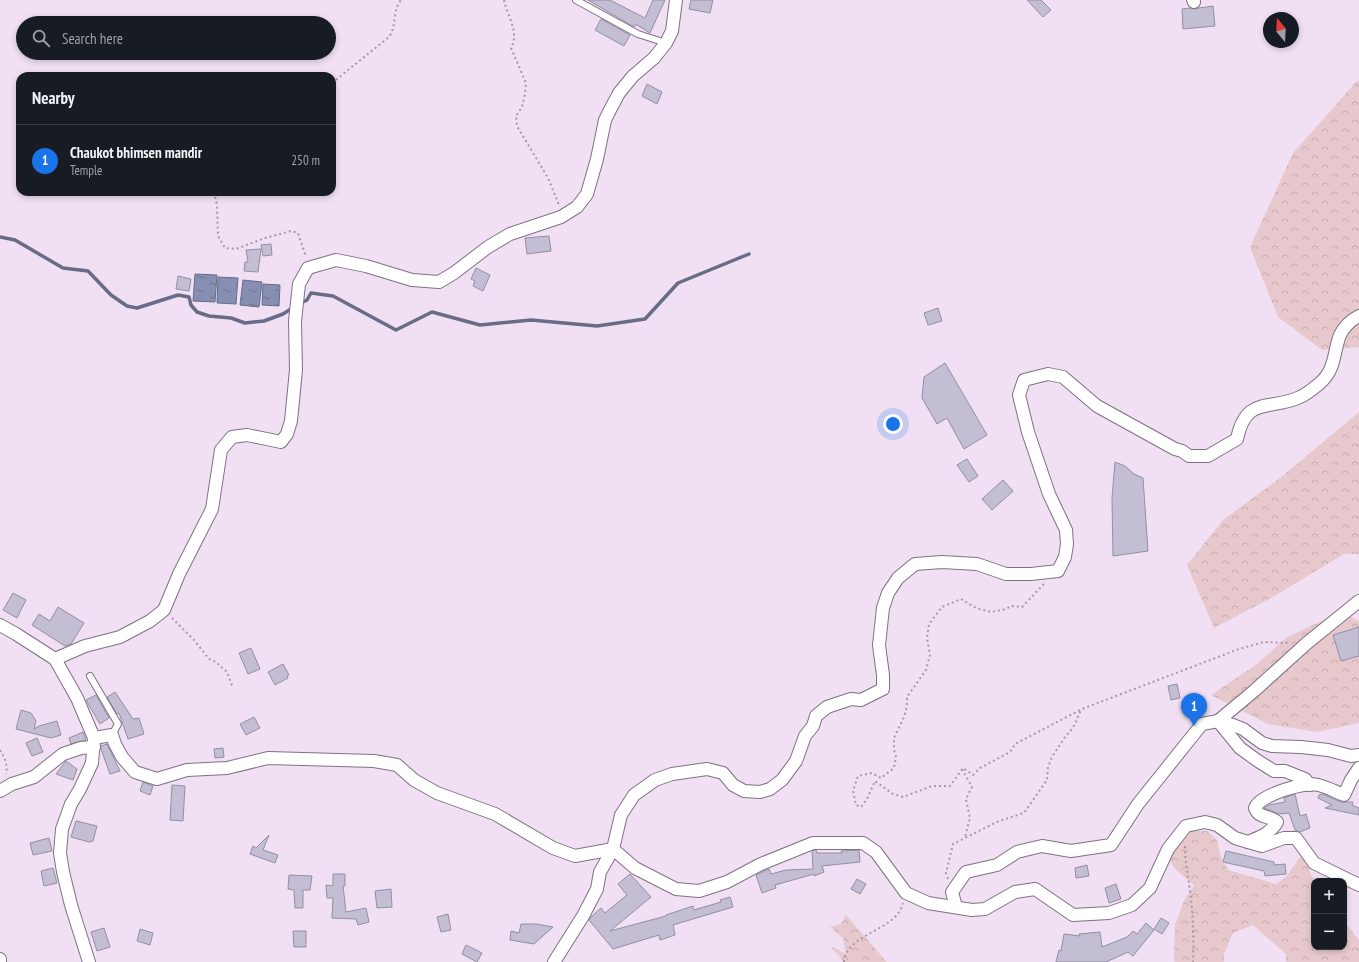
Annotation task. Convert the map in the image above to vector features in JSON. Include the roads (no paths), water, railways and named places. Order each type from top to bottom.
[{"type":"street","points":[[55,659],[85,646],[120,637],[150,621],[164,610],[179,574],[212,509],[221,450],[232,437],[247,435],[281,442],[287,434],[291,421],[296,370],[295,321],[299,284],[308,268],[336,260],[366,266],[412,280],[439,282],[454,274],[488,247],[510,234],[561,217],[577,207],[587,194],[597,159],[605,120],[619,93],[633,76],[654,58],[666,43],[672,31],[676,0]]},
{"type":"street","points":[[554,962],[583,916],[597,889],[600,872],[613,849],[621,815],[634,795],[655,780],[672,774],[706,769],[723,774],[733,785],[744,791],[760,792],[770,789],[782,780],[796,761],[806,736],[813,726],[816,716],[827,707],[851,699],[861,700],[883,689],[883,675],[879,644],[883,608],[888,593],[898,578],[915,564],[942,562],[977,564],[1006,574],[1031,574],[1058,570],[1065,557],[1067,544],[1066,530],[1049,494],[1028,432],[1019,395],[1024,380],[1048,374],[1063,377],[1096,406],[1174,449],[1182,451],[1189,456],[1208,456],[1237,439],[1240,426],[1248,413],[1264,406],[1282,403],[1300,397],[1321,382],[1332,368],[1340,335],[1351,320],[1359,316]]},
{"type":"street","points":[[956,907],[952,892],[966,872],[997,864],[1017,852],[1042,846],[1071,851],[1111,845],[1138,804],[1202,724],[1218,721],[1306,643],[1359,601]]},
{"type":"street","points":[[0,625],[55,659],[77,698],[94,742],[92,763],[71,804],[62,829],[60,853],[71,905],[89,962]]},
{"type":"street","points":[[1218,721],[1243,730],[1262,742],[1272,746],[1301,747],[1328,750],[1351,756],[1359,755]]},
{"type":"street","points":[[1218,721],[1240,748],[1258,761],[1274,771],[1285,771],[1305,778],[1310,785]]},
{"type":"street","points":[[0,791],[12,784],[34,777],[63,754],[112,735],[122,757],[135,772],[157,779],[187,770],[227,768],[268,758],[374,761],[397,765],[414,780],[437,793],[495,814],[553,848],[575,856],[613,849]]},
{"type":"street","points":[[1248,842],[1265,835],[1272,830],[1277,822],[1273,818],[1263,817],[1257,812],[1255,808],[1257,803],[1274,793],[1298,786],[1317,784],[1344,796],[1351,780],[1359,768]]},
{"type":"street","points":[[613,849],[635,868],[676,889],[699,891],[727,882],[761,864],[813,843],[863,843],[876,852],[906,893],[928,903],[972,910],[985,909],[1015,892],[1035,889],[1073,915],[1110,913],[1132,905],[1150,888],[1168,849],[1186,826],[1205,822],[1217,825],[1235,838],[1262,846],[1284,838],[1296,838],[1314,863],[1359,885]]},
{"type":"lane","points":[[576,0],[638,34],[666,43]]},
{"type":"lane","points":[[90,676],[118,724],[112,735]]},
{"type":"water","points":[[195,274],[217,275],[215,302],[193,301]]},
{"type":"water","points":[[218,277],[238,278],[236,304],[217,303]]},
{"type":"water","points":[[243,280],[262,282],[259,307],[240,305]]},
{"type":"water","points":[[263,284],[280,285],[279,306],[262,305]]},
{"type":"waterway","points":[[0,237],[15,240],[63,268],[88,271],[111,295],[127,306],[137,308],[178,295],[189,297],[191,305],[197,312],[209,316],[231,318],[245,323],[264,321],[283,314],[294,307]]},
{"type":"waterway","points":[[299,304],[307,300],[311,293],[333,296],[396,330],[432,312],[480,325],[531,320],[597,326],[645,319],[678,283],[749,254]]},
{"type":"place","name":"Chaukot bhimsen mandir","points":[[1194,726]]}]
